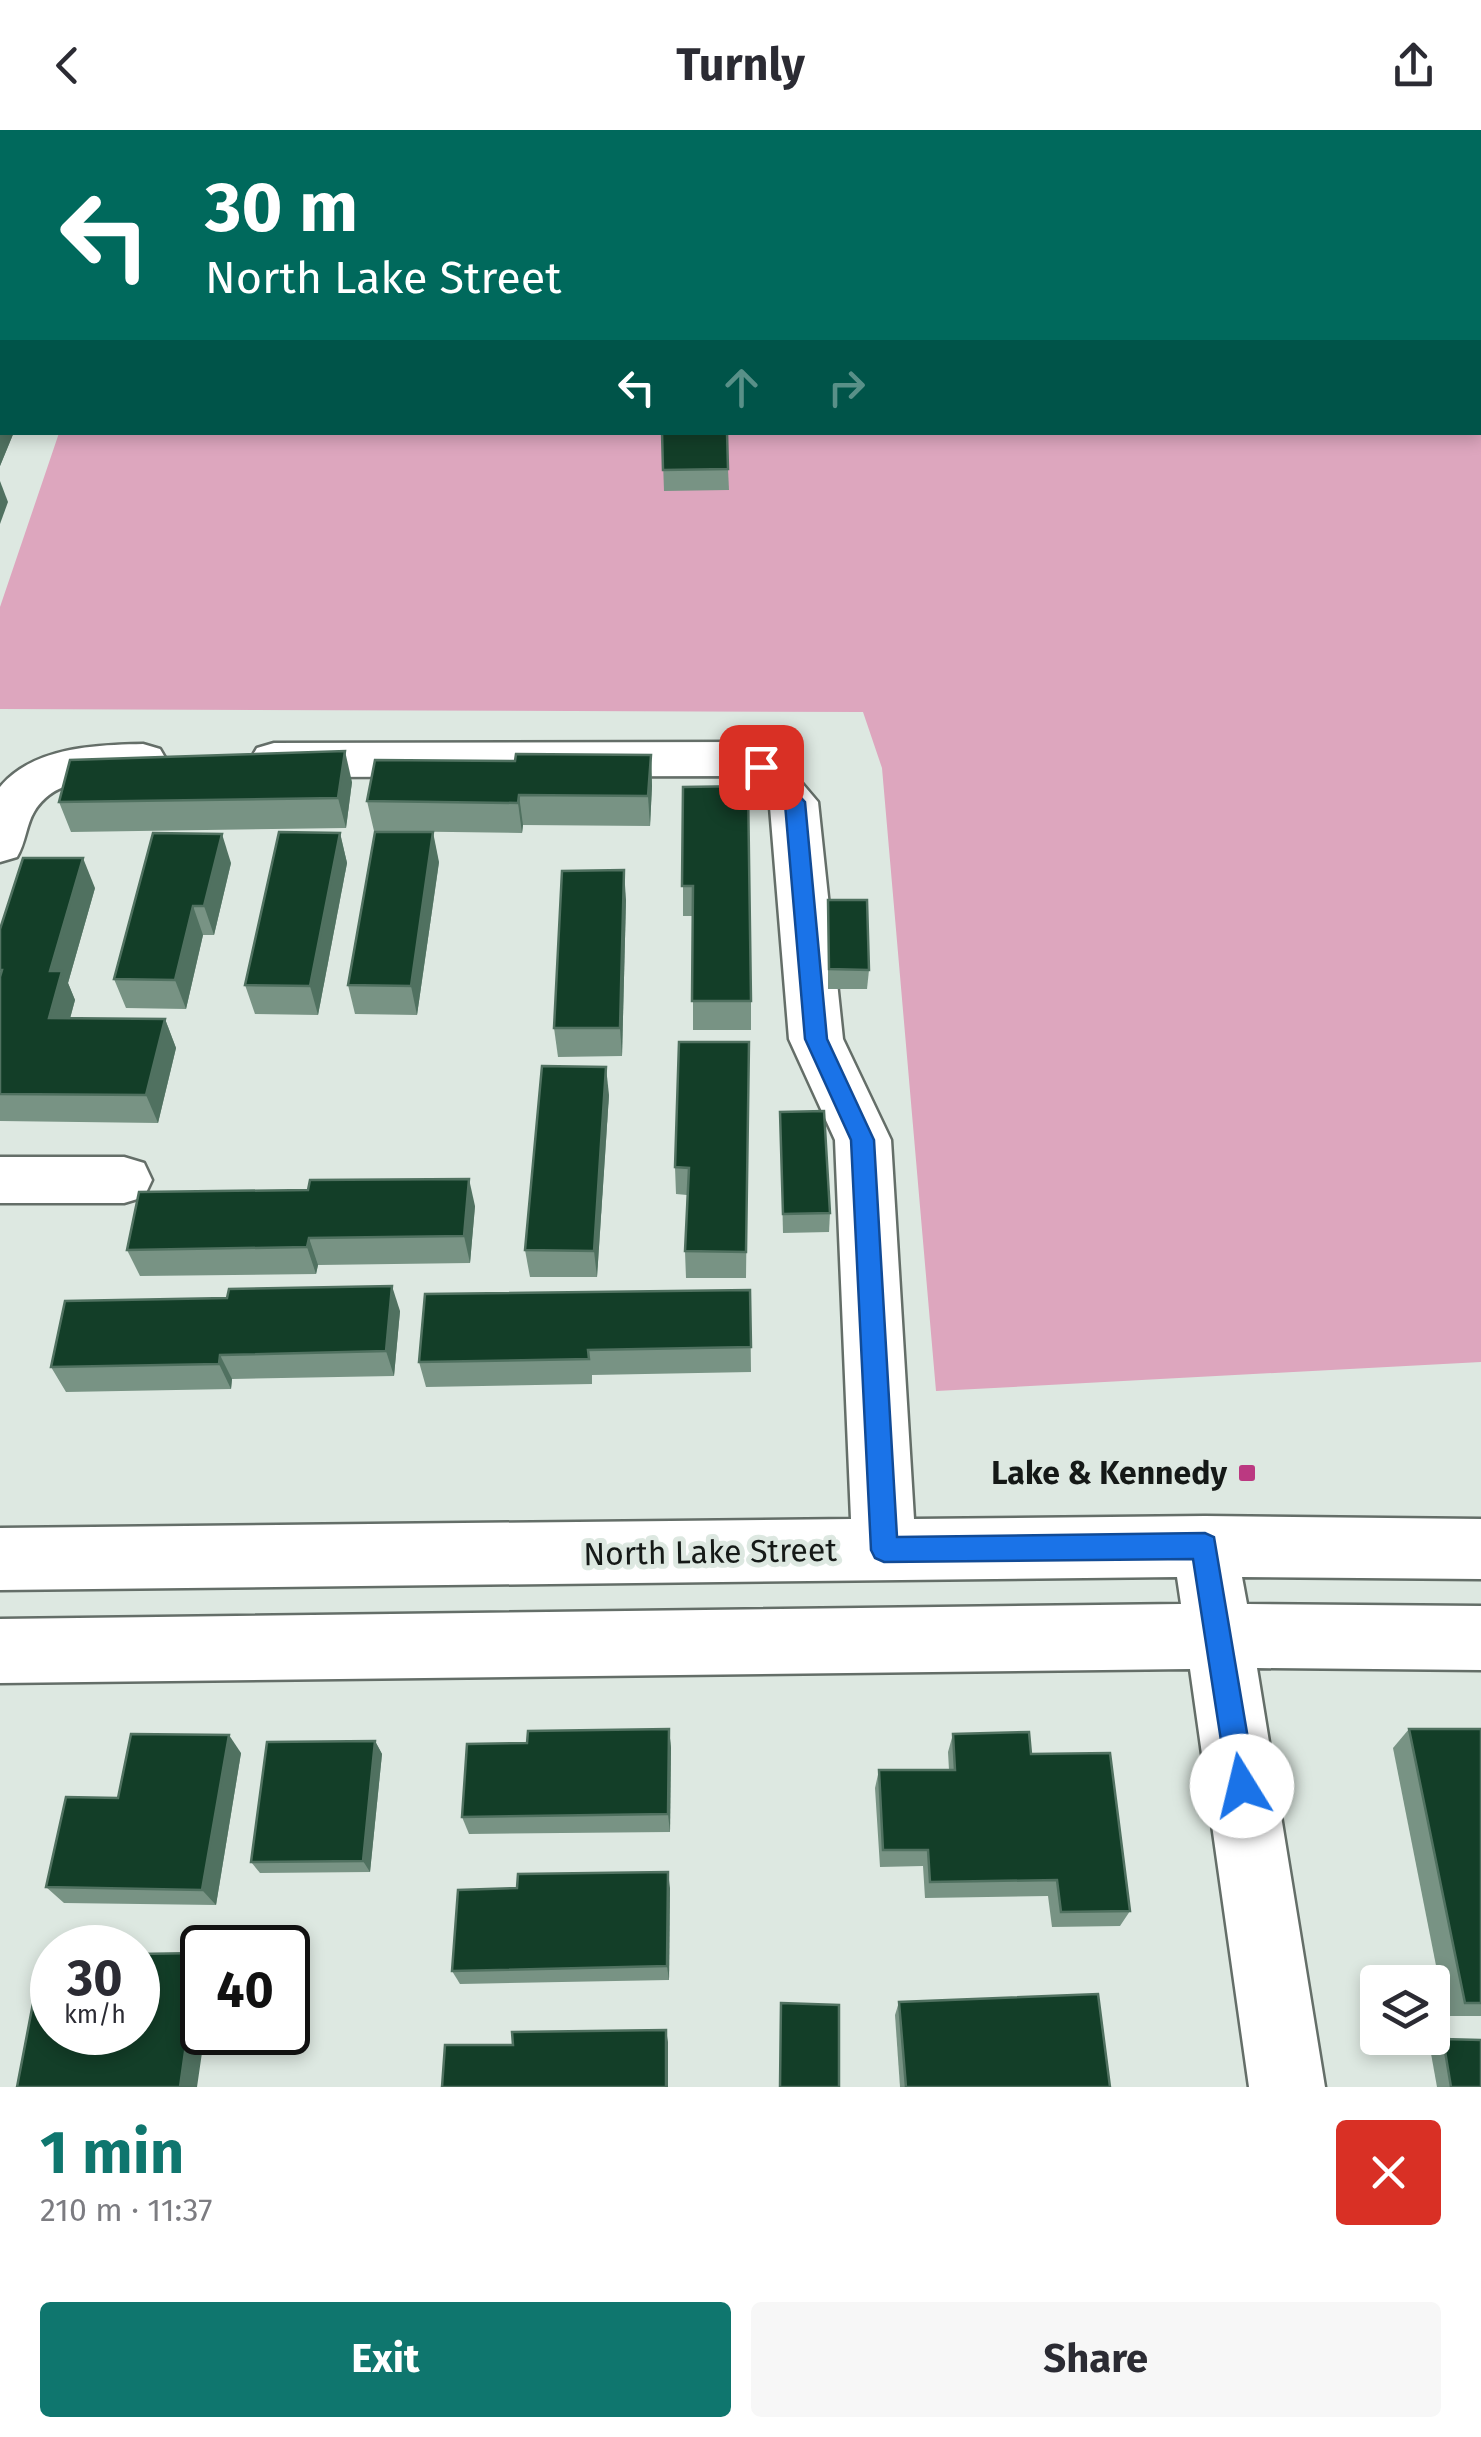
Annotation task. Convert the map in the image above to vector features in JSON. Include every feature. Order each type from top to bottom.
[{"type":"street","points":[[0,844],[12,807],[32,784],[85,761],[743,759],[761,767],[794,802],[816,1039],[863,1140],[884,1550]]},
{"type":"street","points":[[0,1180],[124,1180]]},
{"type":"street","points":[[1205,1546],[1287,2087]]},
{"type":"street","name":"North Lake Street","points":[[0,1559],[1205,1546],[1481,1549]]},
{"type":"street","points":[[0,1651],[1219,1636],[1481,1638]]},
{"type":"shaded area","points":[[58,435],[1481,435],[1481,1362],[936,1391],[882,768],[863,712],[0,709],[0,607]]},
{"type":"building","points":[[662,435],[727,435],[728,469],[663,470]]},
{"type":"building","points":[[345,751],[338,798],[59,802],[70,760]]},
{"type":"building","points":[[516,754],[651,755],[648,796],[519,795],[518,803],[367,801],[375,760],[515,761]]},
{"type":"building","points":[[748,786],[751,1001],[692,1001],[693,886],[682,886],[683,787]]},
{"type":"building","points":[[279,832],[340,833],[310,986],[245,985]]},
{"type":"building","points":[[375,832],[433,832],[411,986],[348,985]]},
{"type":"building","points":[[153,833],[222,834],[204,906],[193,906],[175,980],[114,979]]},
{"type":"building","points":[[23,858],[83,858],[50,971],[62,971],[49,1018],[165,1019],[146,1095],[0,1094],[0,929]]},
{"type":"building","points":[[624,870],[620,1028],[554,1028],[562,871]]},
{"type":"building","points":[[828,900],[867,900],[869,970],[829,969]]},
{"type":"building","points":[[679,1042],[749,1042],[746,1252],[685,1251],[689,1168],[675,1167]]},
{"type":"building","points":[[542,1066],[606,1067],[594,1251],[525,1250]]},
{"type":"building","points":[[824,1111],[830,1213],[783,1214],[780,1112]]},
{"type":"building","points":[[469,1179],[464,1236],[309,1238],[307,1247],[127,1250],[139,1192],[308,1190],[310,1180]]},
{"type":"building","points":[[392,1286],[386,1351],[220,1355],[219,1364],[51,1367],[65,1301],[227,1298],[229,1289]]},
{"type":"building","points":[[750,1290],[751,1347],[588,1350],[589,1359],[419,1362],[425,1294]]},
{"type":"building","points":[[669,1729],[668,1814],[462,1817],[467,1744],[527,1743],[528,1731]]},
{"type":"building","points":[[1409,1729],[1481,1729],[1481,2003],[1465,2003]]},
{"type":"building","points":[[1029,1732],[1031,1754],[1110,1753],[1130,1911],[1061,1912],[1057,1880],[930,1882],[928,1850],[883,1850],[879,1770],[955,1770],[953,1734]]},
{"type":"building","points":[[131,1734],[229,1735],[202,1890],[46,1887],[66,1797],[118,1798]]},
{"type":"building","points":[[375,1741],[363,1861],[251,1862],[267,1742]]},
{"type":"building","points":[[668,1872],[667,1966],[452,1971],[458,1890],[517,1888],[518,1874]]},
{"type":"building","points":[[180,1953],[180,2055],[185,2055],[180,2087],[17,2087],[30,2019],[30,2055],[160,2055],[160,1954]]},
{"type":"building","points":[[1098,1994],[1110,2087],[906,2087],[899,2002]]},
{"type":"building","points":[[781,2003],[839,2005],[839,2087],[780,2087]]},
{"type":"building","points":[[666,2030],[666,2087],[442,2087],[445,2045],[513,2045],[512,2032]]},
{"type":"building","points":[[1450,2039],[1481,2040],[1481,2087],[1451,2087],[1446,2055],[1450,2055]]},
{"type":"place","name":"Lake & Kennedy","points":[[1247,1473]]},
{"type":"route","points":[[761,767],[794,802],[816,1039],[863,1140],[884,1550],[1205,1546],[1242,1786]]}]
